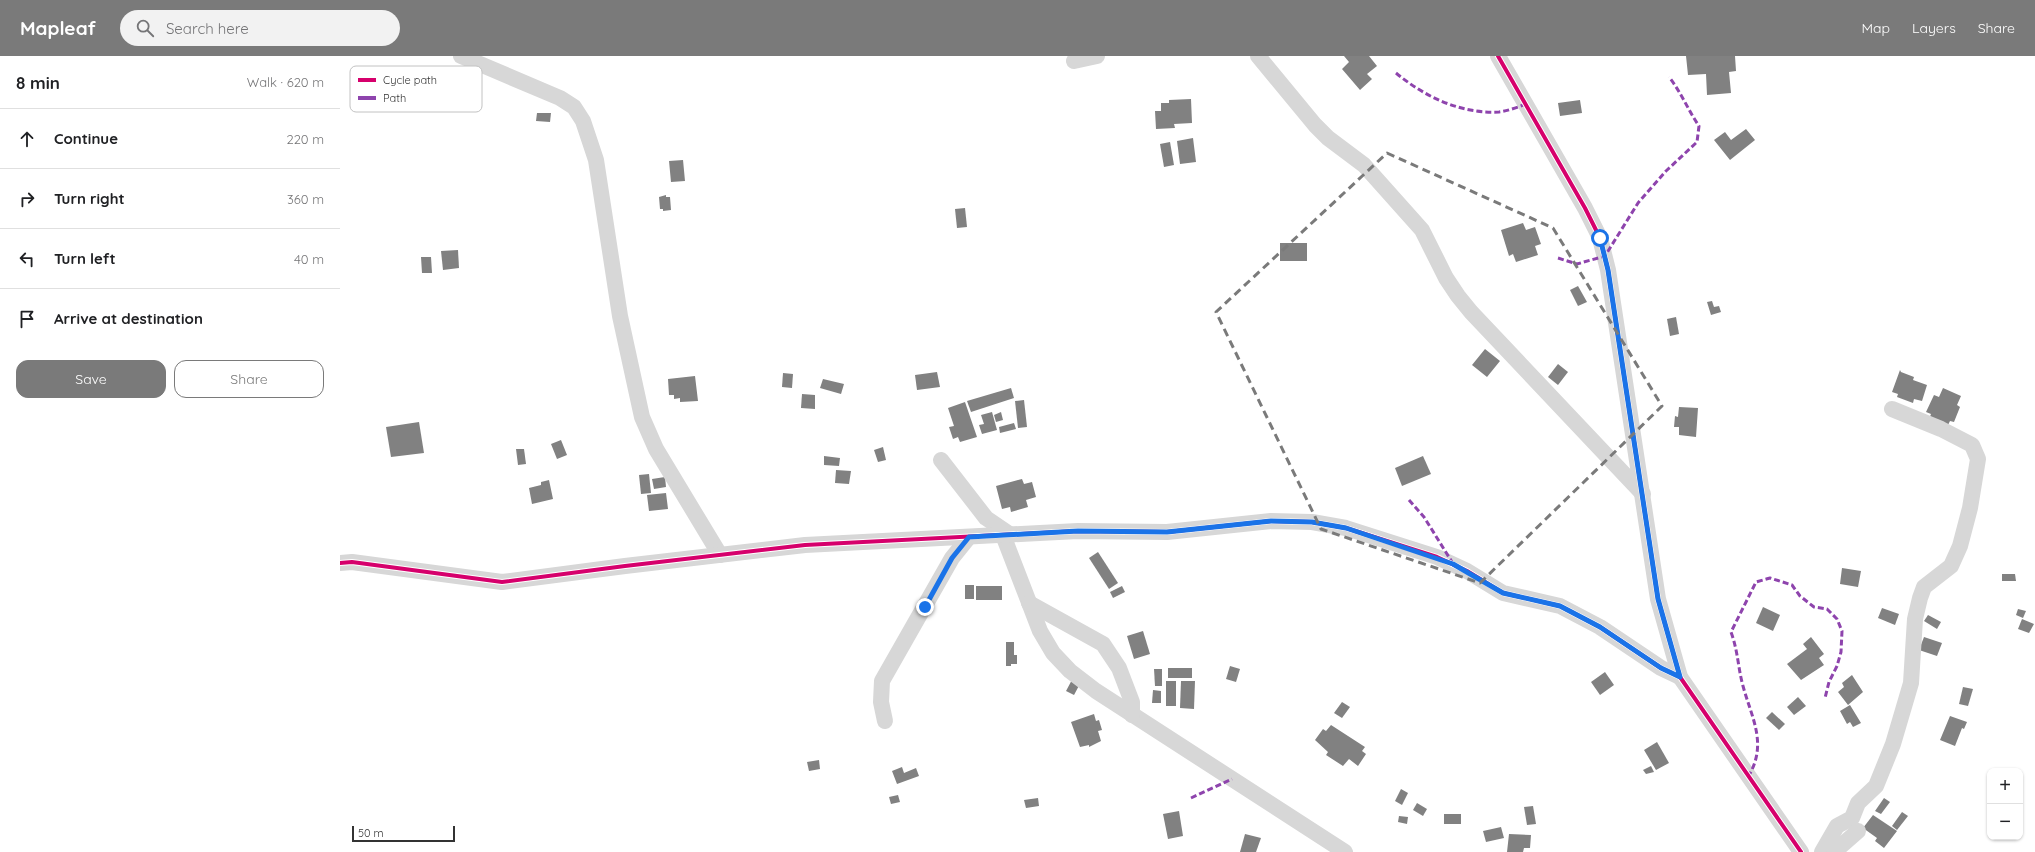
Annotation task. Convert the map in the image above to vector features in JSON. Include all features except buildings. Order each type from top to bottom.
[{"type":"street","points":[[461,56],[560,98],[574,107],[583,120],[596,160],[620,316],[642,417],[653,443],[720,555]]},
{"type":"street","points":[[1074,61],[1097,56]]},
{"type":"street","points":[[1258,56],[1315,125],[1328,138],[1364,165],[1422,230],[1446,278],[1471,312],[1643,494]]},
{"type":"street","points":[[1498,56],[1581,201],[1600,238],[1608,270],[1658,599],[1680,677],[1801,852]]},
{"type":"street","points":[[1822,852],[1838,826],[1852,818],[1858,803],[1876,786],[1893,744],[1911,683],[1915,619],[1920,598],[1924,587],[1951,566],[1960,546],[1970,508],[1978,458],[1972,445],[1941,429],[1892,409]]},
{"type":"street","points":[[941,460],[986,518],[1006,535],[1040,631],[1053,653],[1070,671],[1096,691],[1132,715],[1345,852]]},
{"type":"street","points":[[340,563],[352,562],[502,582],[805,545],[1078,531],[1167,532],[1284,521],[1312,522],[1346,528],[1453,564],[1503,593],[1560,606],[1600,627],[1661,668],[1680,677]]},
{"type":"street","points":[[885,721],[881,702],[882,681],[952,558],[969,537]]},
{"type":"street","points":[[1029,603],[1103,644],[1119,668],[1132,702],[1132,715]]},
{"type":"street","points":[[1834,852],[1858,831]]},
{"type":"highlighted area","points":[[1387,153],[1553,228],[1662,406],[1480,583],[1321,529],[1216,312]]},
{"type":"marked path","points":[[1396,73],[1419,90],[1457,107],[1485,112],[1499,112],[1526,104]]},
{"type":"marked path","points":[[1558,258],[1577,264],[1605,256],[1638,203],[1666,171],[1697,142],[1699,126],[1669,77]]},
{"type":"marked path","points":[[1409,500],[1424,517],[1452,562]]},
{"type":"marked path","points":[[1748,777],[1754,765],[1758,742],[1754,721],[1743,686],[1731,632],[1756,582],[1770,578],[1792,585],[1800,596],[1814,607],[1827,609],[1837,619],[1842,631],[1841,652],[1837,666],[1829,682],[1825,698]]},
{"type":"marked path","points":[[1191,798],[1232,779]]},
{"type":"cycle path","points":[[1498,56],[1585,208],[1600,238],[1608,270],[1658,599],[1680,677],[1801,852]]},
{"type":"cycle path","points":[[340,563],[352,562],[502,582],[805,545],[1078,531],[1167,532],[1271,521],[1312,522],[1346,528],[1437,557],[1467,571],[1503,593],[1560,606],[1600,627],[1661,668],[1680,677]]},
{"type":"route","points":[[925,607],[952,558],[969,537],[1078,531],[1142,533],[1167,532],[1271,521],[1312,522],[1346,528],[1437,557],[1467,571],[1503,593],[1560,606],[1600,627],[1661,668],[1680,677],[1658,599],[1608,270],[1600,238]]}]
